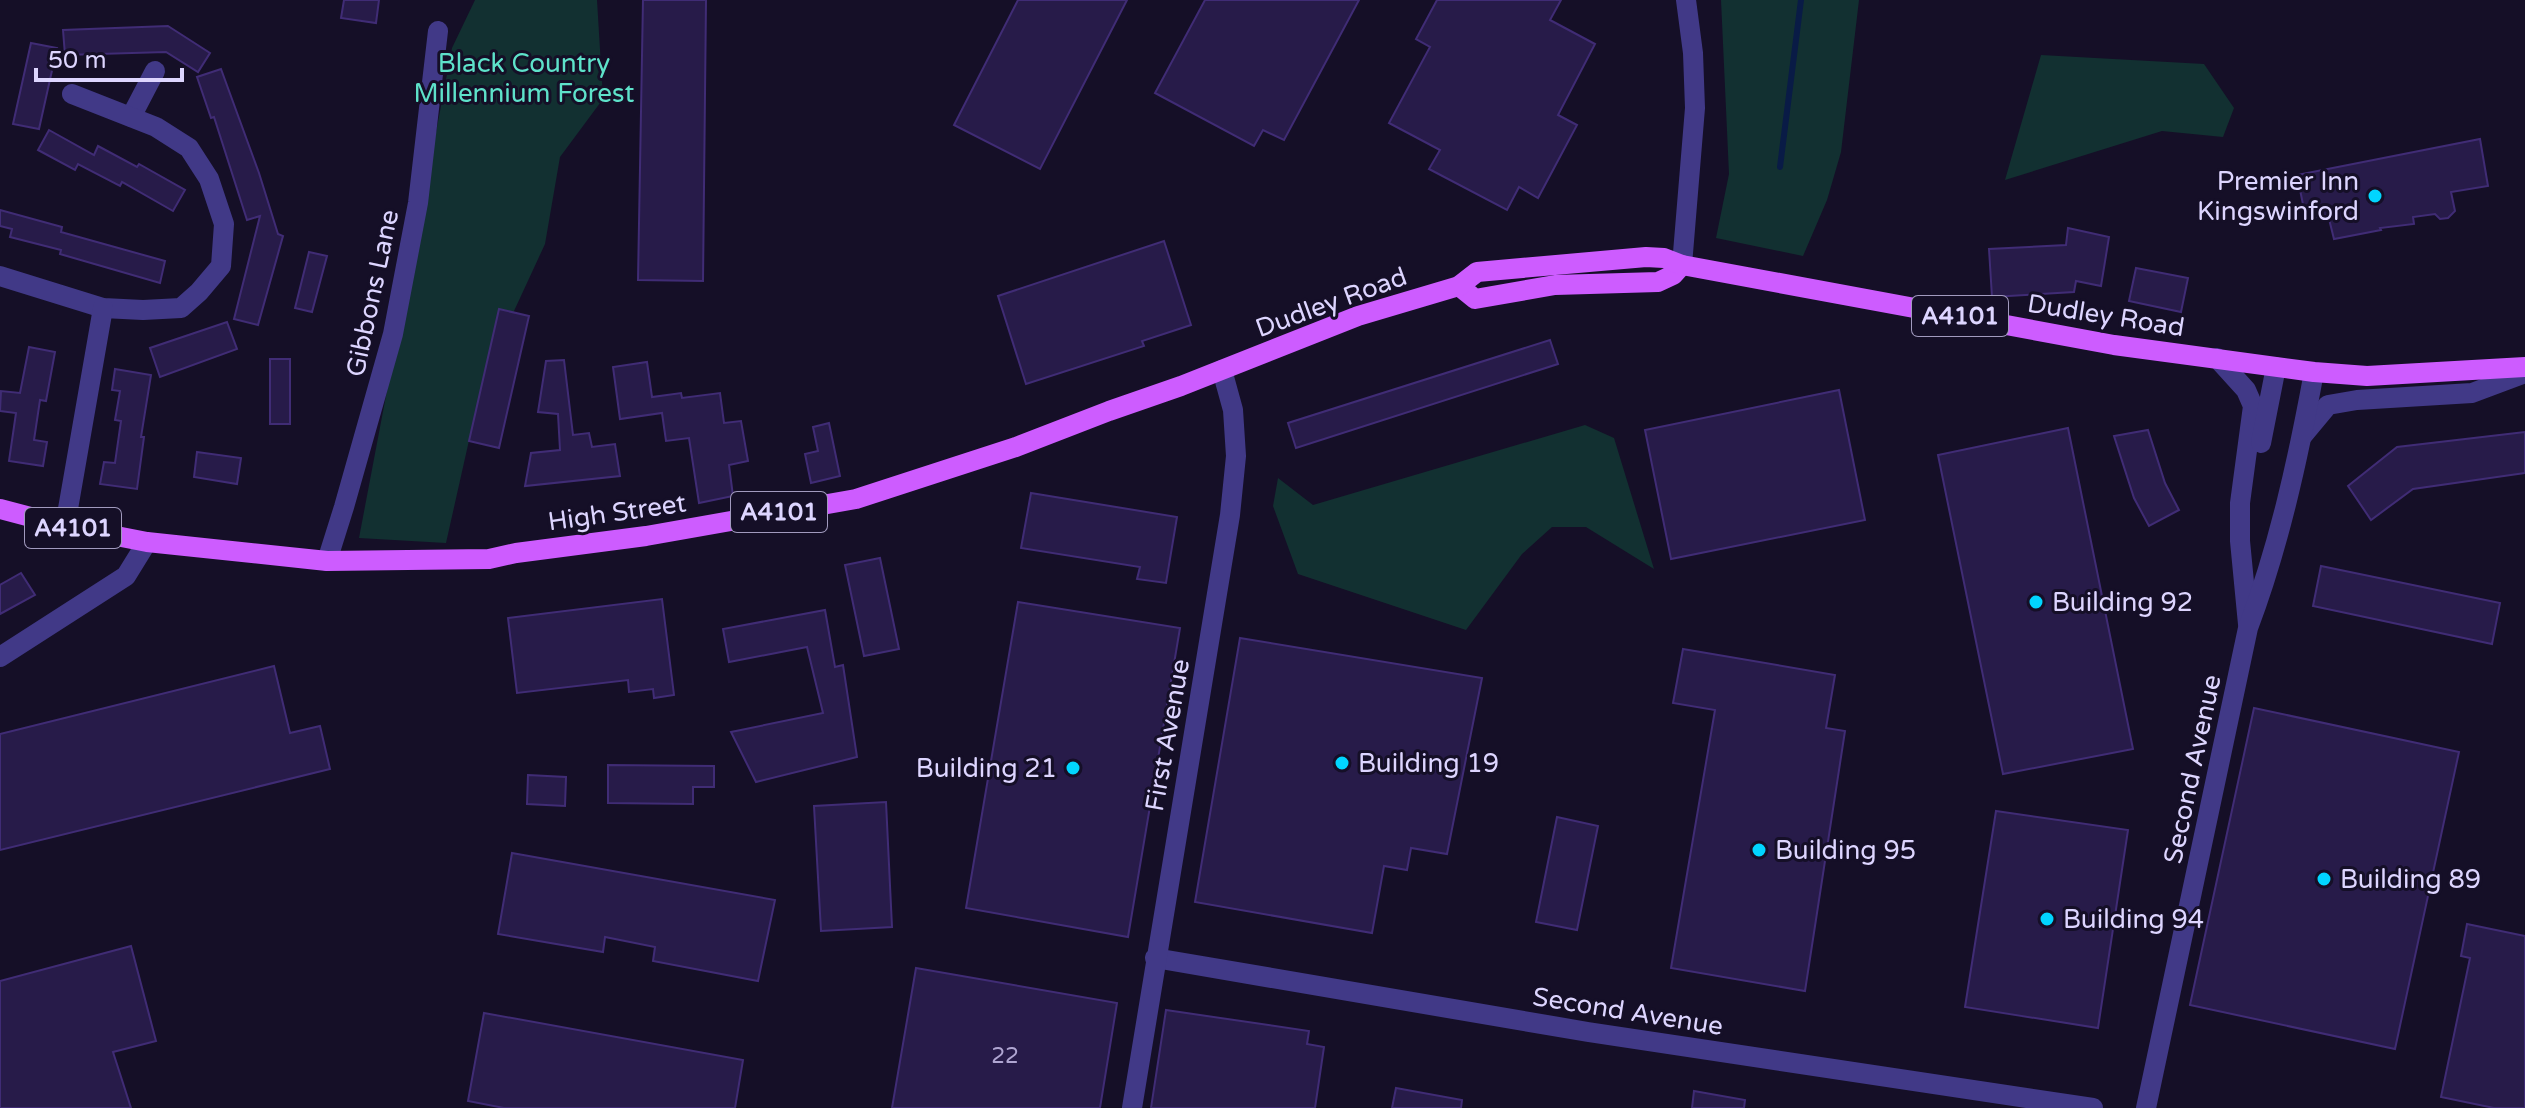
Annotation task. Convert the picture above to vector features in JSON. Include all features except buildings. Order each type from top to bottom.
[{"type":"main road","name":"Dudley Road","points":[[1222,370],[1358,316],[1459,286],[1477,272],[1646,257],[2114,345],[2314,372],[2367,376],[2525,367]]},
{"type":"main road","name":"High Street","points":[[0,509],[147,542],[327,561],[489,559],[856,499],[1016,447],[1222,370]]},
{"type":"street","points":[[1682,265],[1695,108],[1693,53],[1686,0]]},
{"type":"street","name":"Gibbons Lane","points":[[327,561],[393,334],[418,203],[438,31]]},
{"type":"street","points":[[131,117],[155,71]]},
{"type":"street","points":[[0,276],[103,308],[143,310],[181,308],[221,266],[224,224],[209,179],[189,148],[156,127],[72,94]]},
{"type":"street","points":[[65,526],[103,308]]},
{"type":"street","name":"Second Avenue","points":[[2217,358],[2246,390],[2253,406],[2240,503],[2240,541],[2248,628]]},
{"type":"street","name":"Second Avenue","points":[[2240,541],[2276,367]]},
{"type":"street","name":"First Avenue","points":[[1132,1108],[1230,515],[1236,456],[1233,410],[1222,370]]},
{"type":"street","name":"Second Avenue","points":[[2146,1108],[2248,628],[2267,580],[2302,436],[2314,372]]},
{"type":"street","name":"Second Avenue","points":[[2302,436],[2328,405],[2357,400],[2472,393],[2525,373]]},
{"type":"street","points":[[0,657],[126,576],[147,542]]},
{"type":"street","name":"Second Avenue","points":[[1155,958],[1588,1032],[2093,1108]]},
{"type":"green space","name":"Black Country Millennium Forest","points":[[475,0],[597,0],[603,99],[560,157],[545,244],[483,378],[446,543],[359,538],[452,48]]},
{"type":"green space","points":[[1721,0],[1859,0],[1841,152],[1827,200],[1803,256],[1716,238],[1729,174]]},
{"type":"green space","points":[[2041,55],[2204,64],[2234,108],[2223,137],[2162,131],[2005,180]]},
{"type":"green space","points":[[1585,425],[1614,438],[1654,569],[1586,527],[1552,527],[1522,554],[1466,630],[1298,574],[1273,506],[1278,478],[1313,505]]},
{"type":"waterway","points":[[1780,167],[1801,0]]},
{"type":"place","name":"Premier Inn Kingswinford","points":[[2375,196]]},
{"type":"place","name":"Building 92","points":[[2036,602]]},
{"type":"place","name":"Building 19","points":[[1342,763]]},
{"type":"place","name":"Building 21","points":[[1073,768]]},
{"type":"place","name":"Building 95","points":[[1759,850]]},
{"type":"place","name":"Building 89","points":[[2324,879]]},
{"type":"place","name":"Building 94","points":[[2047,919]]}]
